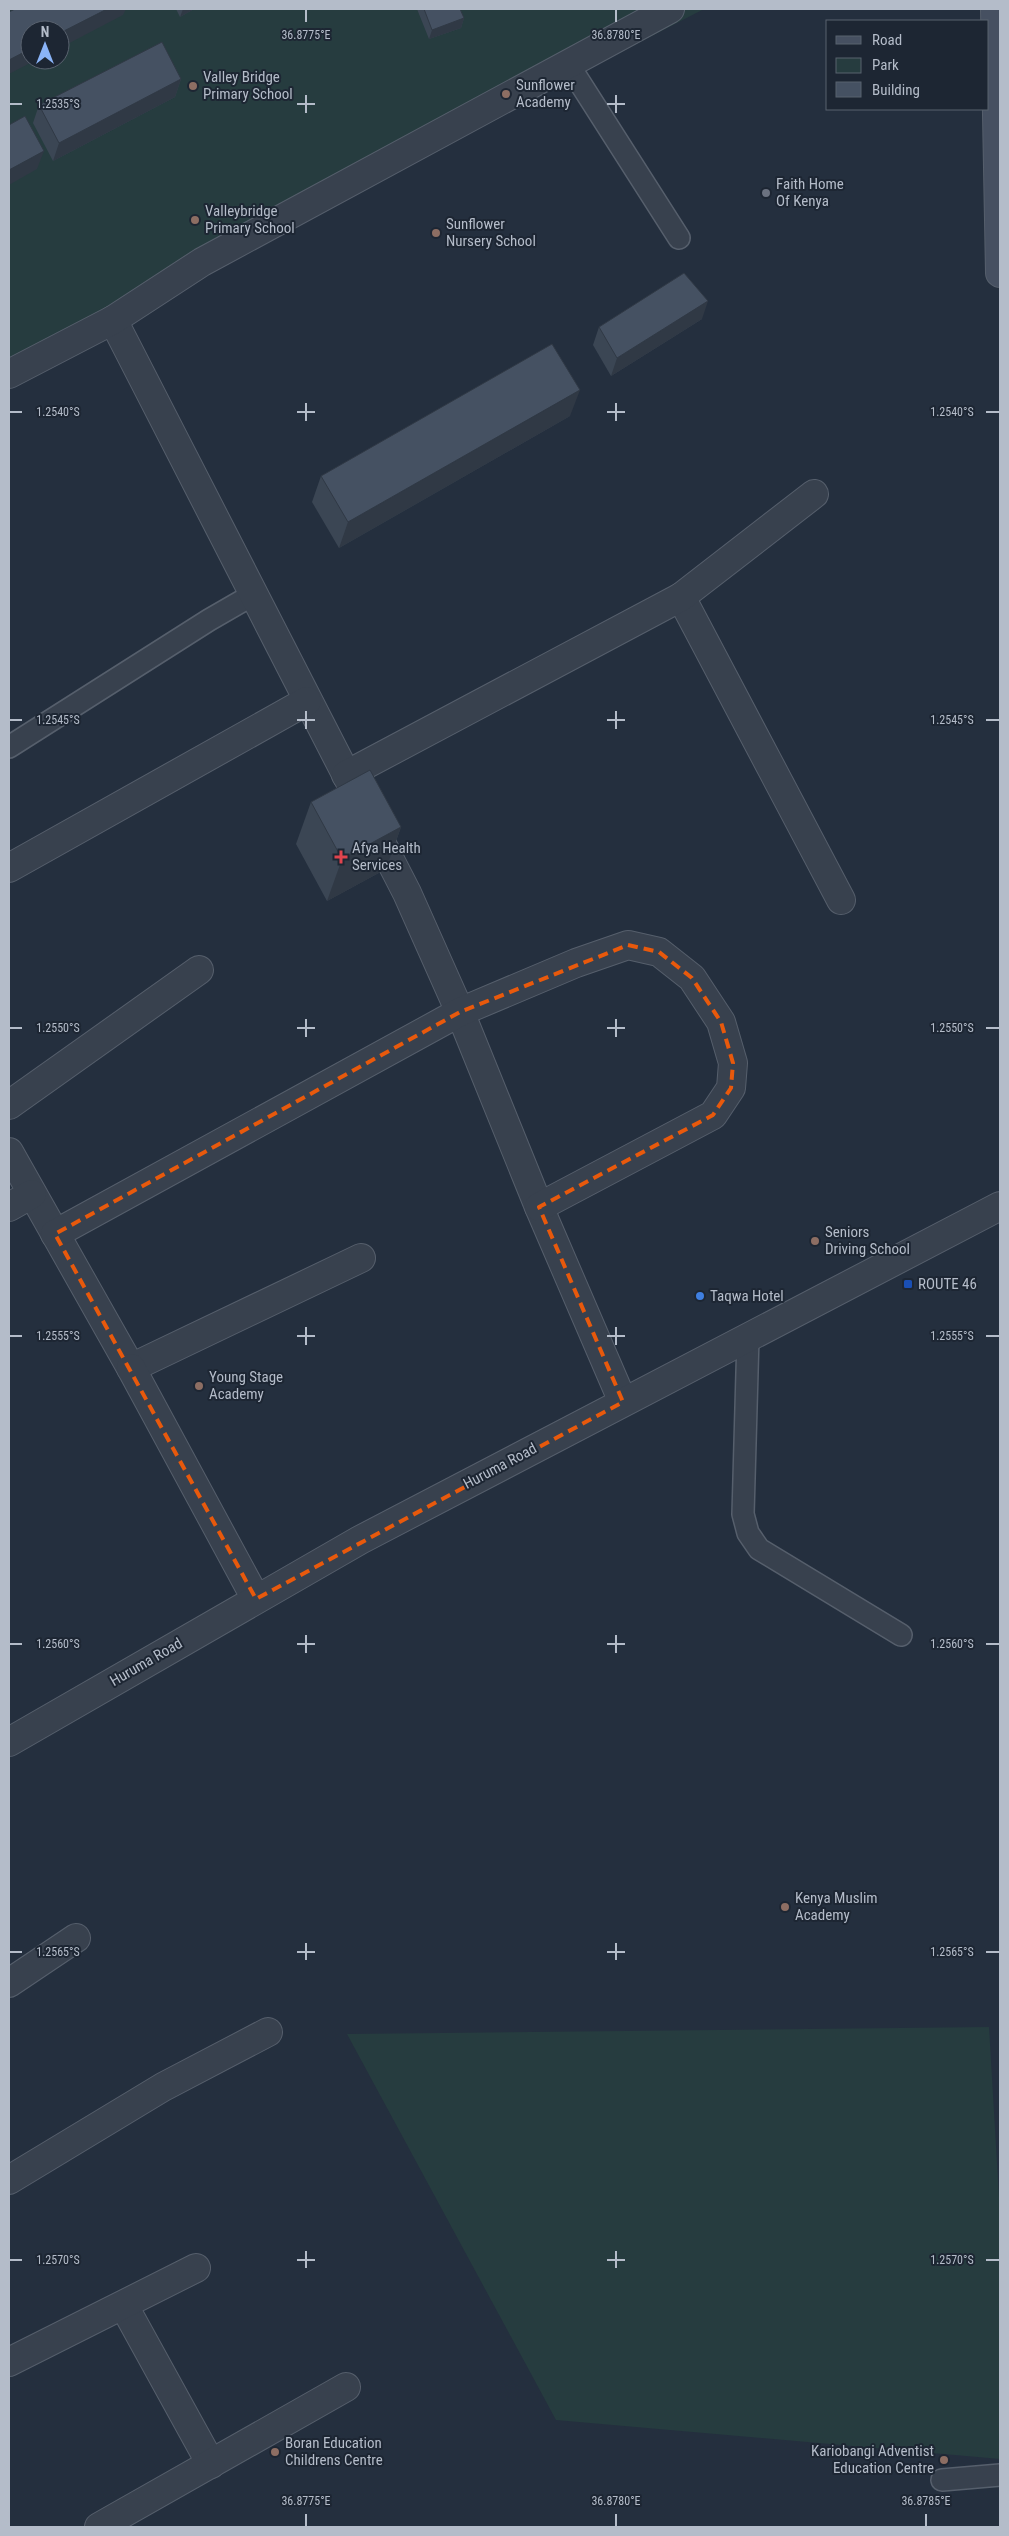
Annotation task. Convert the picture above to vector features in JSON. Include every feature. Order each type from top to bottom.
[{"type":"main road","points":[[994,9],[1000,273]]},
{"type":"street","points":[[9,374],[113,320],[202,262],[670,9]]},
{"type":"street","points":[[113,320],[407,893],[460,1012],[539,1207],[623,1402]]},
{"type":"street","points":[[346,775],[681,597],[814,494]]},
{"type":"street","points":[[681,597],[841,900]]},
{"type":"street","points":[[9,868],[308,701]]},
{"type":"street","points":[[55,1234],[460,1012],[576,963],[628,945],[659,952],[692,978],[721,1022],[733,1063],[731,1088],[713,1115],[539,1207]]},
{"type":"street","points":[[9,1105],[199,970]]},
{"type":"street","points":[[9,1152],[131,1368],[256,1599]]},
{"type":"street","points":[[9,1207],[32,1194]]},
{"type":"street","name":"Huruma Road","points":[[9,1742],[360,1540],[1000,1206]]},
{"type":"street","points":[[131,1368],[361,1258]]},
{"type":"street","points":[[9,1982],[76,1938]]},
{"type":"street","points":[[9,2180],[163,2087],[268,2032]]},
{"type":"street","points":[[9,2362],[124,2306],[196,2268]]},
{"type":"street","points":[[124,2306],[211,2464]]},
{"type":"street","points":[[99,2527],[346,2387]]},
{"type":"lane","points":[[568,64],[679,238]]},
{"type":"lane","points":[[9,748],[209,620],[254,594]]},
{"type":"lane","points":[[748,1337],[743,1514],[748,1533],[759,1549],[901,1634]]},
{"type":"lane","points":[[942,2480],[1000,2475]]},
{"type":"highlighted area","points":[[628,945],[659,952],[692,978],[721,1022],[733,1063],[731,1088],[713,1115],[539,1207],[623,1402],[256,1599],[55,1234],[460,1012]]},
{"type":"green space","points":[[9,9],[704,9],[9,368]]},
{"type":"green space","points":[[989,2027],[1000,2214],[1000,2459],[556,2420],[347,2034]]},
{"type":"building","points":[[15,9],[107,9],[70,28],[70,20],[20,20],[20,54],[9,60],[9,12]]},
{"type":"building","points":[[424,9],[460,9],[464,18],[432,30]]},
{"type":"building","points":[[162,42],[181,79],[59,143],[39,105]]},
{"type":"building","points":[[25,116],[44,151],[9,170],[9,125]]},
{"type":"building","points":[[684,273],[708,301],[617,358],[599,327]]},
{"type":"building","points":[[552,344],[580,390],[348,522],[321,476]]},
{"type":"building","points":[[370,770],[401,827],[342,859],[311,802]]},
{"type":"place","name":"Valley Bridge Primary School","points":[[193,86]]},
{"type":"place","name":"Sunflower Academy","points":[[506,94]]},
{"type":"place","name":"Faith Home Of Kenya","points":[[766,193]]},
{"type":"place","name":"Valleybridge Primary School","points":[[195,220]]},
{"type":"place","name":"Sunflower Nursery School","points":[[436,233]]},
{"type":"place","name":"Afya Health Services","points":[[341,857]]},
{"type":"place","name":"Seniors Driving School","points":[[815,1241]]},
{"type":"place","name":"ROUTE 46","points":[[908,1284]]},
{"type":"place","name":"Taqwa Hotel","points":[[700,1296]]},
{"type":"place","name":"Young Stage Academy","points":[[199,1386]]},
{"type":"place","name":"Kenya Muslim Academy","points":[[785,1907]]},
{"type":"place","name":"Boran Education Childrens Centre","points":[[275,2452]]},
{"type":"place","name":"Kariobangi Adventist Education Centre","points":[[944,2460]]}]
